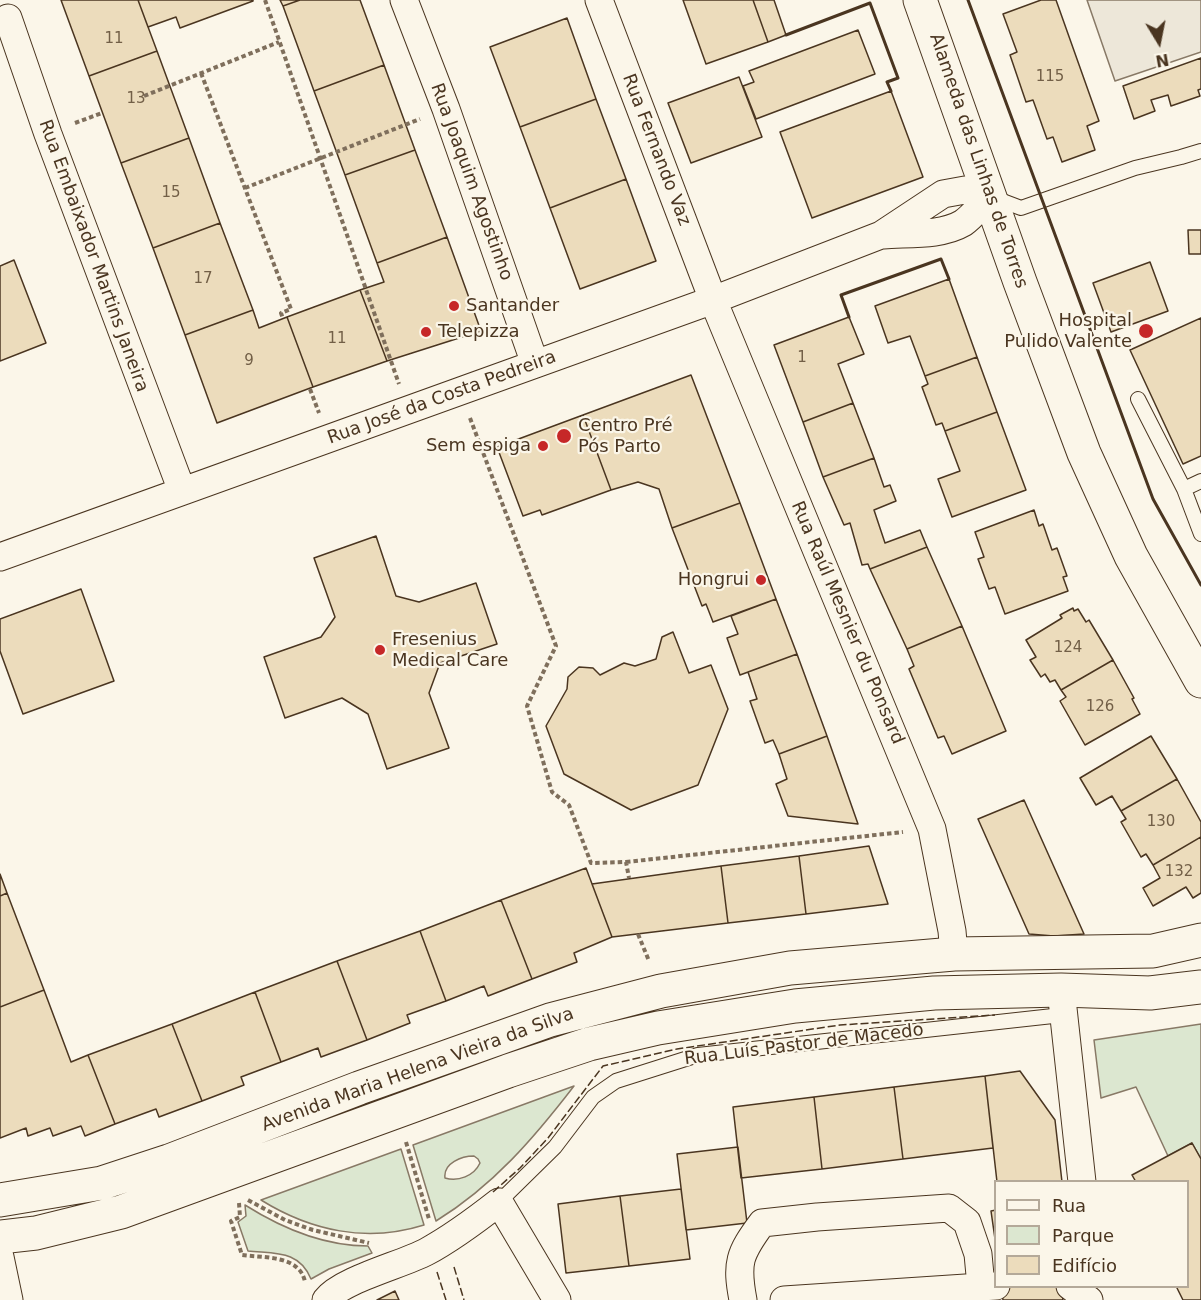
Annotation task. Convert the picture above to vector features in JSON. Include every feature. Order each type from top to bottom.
[{"type":"street","name":"Rua Joaquim Agostinho","points":[[404,0],[446,109],[535,364]]},
{"type":"street","name":"Rua Fernando Vaz","points":[[599,0],[713,300]]},
{"type":"street","name":"Alameda das Linhas de Torres","points":[[920,0],[1084,453],[1131,556],[1201,681]]},
{"type":"street","name":"Rua Embaixador Martins Janeira","points":[[8,18],[48,134],[182,491]]},
{"type":"street","name":"Rua José da Costa Pedreira","points":[[0,557],[713,300],[881,235],[943,194],[965,190],[990,197]]},
{"type":"street","name":"Rua Raúl Mesnier du Ponsard","points":[[713,300],[932,829],[952,932],[954,954]]},
{"type":"street","name":"Avenida Maria Helena Vieira da Silva","points":[[0,1200],[102,1183],[169,1161],[359,1088],[550,1020],[661,992],[790,968],[954,954],[1153,951],[1201,940]]},
{"type":"street","name":"Avenida Maria Helena Vieira da Silva","points":[[0,1237],[36,1233],[121,1212],[508,1071],[590,1044],[658,1028],[795,1006],[934,993],[1061,1003],[1201,987]]},
{"type":"street","points":[[1061,1003],[1082,1180]]},
{"type":"street","points":[[316,1294],[331,1293],[426,1252],[456,1234],[499,1202],[557,1300]]},
{"type":"street","points":[[743,1300],[738,1273],[742,1256],[750,1239],[762,1223],[895,1211],[949,1208],[967,1222],[988,1286],[784,1300]]},
{"type":"street","points":[[0,1257],[9,1300]]},
{"type":"street","points":[[1071,1288],[1089,1300]]},
{"type":"lane","points":[[990,197],[1021,208],[1135,168],[1201,151]]},
{"type":"lane","points":[[1181,157],[1201,156]]},
{"type":"lane","points":[[1138,399],[1184,489],[1201,534]]},
{"type":"lane","points":[[1184,489],[1201,481]]},
{"type":"lane","name":"Rua Luís Pastor de Macedo","points":[[499,1202],[555,1147],[593,1097],[616,1081],[643,1071],[698,1055],[1061,1003]]},
{"type":"path","points":[[264,0],[408,410]]},
{"type":"path","points":[[144,96],[279,42]]},
{"type":"path","points":[[201,73],[291,309],[281,313],[283,319]]},
{"type":"path","points":[[245,188],[406,125]]},
{"type":"path","points":[[460,392],[556,646],[527,706],[552,792],[569,805],[591,863],[626,862],[932,829]]},
{"type":"path","points":[[626,862],[629,878]]},
{"type":"path","points":[[405,1142],[432,1228]]},
{"type":"path","points":[[248,1200],[285,1220],[313,1230],[377,1244]]},
{"type":"path","points":[[239,1203],[240,1216],[231,1221],[242,1255],[283,1260],[295,1264],[316,1294]]},
{"type":"green space","points":[[1201,1024],[1201,1159],[1192,1143],[1168,1156],[1136,1087],[1101,1098],[1094,1040]]},
{"type":"green space","points":[[574,1086],[544,1124],[494,1177],[436,1221],[413,1145]],"holes":[[[469,1156],[478,1159],[480,1163],[470,1175],[455,1179],[445,1178],[447,1168],[454,1161]]]},
{"type":"green space","points":[[401,1149],[424,1225],[382,1233],[340,1231],[300,1220],[261,1200]]},
{"type":"green space","points":[[245,1205],[274,1222],[304,1235],[335,1243],[368,1246],[372,1253],[329,1269],[311,1279],[300,1263],[293,1258],[248,1251],[238,1222],[246,1216]]},
{"type":"shaded area","points":[[1087,0],[1201,0],[1201,52],[1115,81]]},
{"type":"building","points":[[61,0],[138,0],[157,51],[89,76]]},
{"type":"building","points":[[138,0],[253,1],[180,28],[176,17],[148,27]]},
{"type":"building","points":[[280,0],[300,0],[283,6]]},
{"type":"building","points":[[300,0],[360,0],[384,65],[314,91],[283,6]]},
{"type":"building","points":[[683,0],[753,0],[768,42],[706,64]]},
{"type":"building","points":[[753,0],[774,0],[786,35],[768,42]]},
{"type":"building","points":[[1041,0],[1056,0],[1099,121],[1087,126],[1095,150],[1062,162],[1053,137],[1047,139],[1033,100],[1026,102],[1010,55],[1017,52],[1003,14]]},
{"type":"building","points":[[567,18],[596,99],[520,127],[490,47]]},
{"type":"building","points":[[858,30],[875,74],[756,119],[743,86],[754,82],[749,71]]},
{"type":"building","points":[[157,51],[189,138],[121,163],[89,76]]},
{"type":"building","points":[[1201,58],[1201,89],[1198,90],[1200,96],[1171,106],[1168,95],[1151,100],[1155,111],[1134,119],[1123,86]]},
{"type":"building","points":[[384,65],[415,150],[345,175],[314,91]]},
{"type":"building","points":[[739,77],[762,137],[691,163],[668,103]]},
{"type":"building","points":[[891,91],[923,177],[812,218],[780,132]]},
{"type":"building","points":[[596,99],[626,179],[550,208],[520,127]]},
{"type":"building","points":[[189,138],[220,223],[153,248],[121,163]]},
{"type":"building","points":[[415,150],[447,237],[377,263],[345,175]]},
{"type":"building","points":[[626,179],[656,261],[580,289],[550,208]]},
{"type":"building","points":[[220,223],[253,310],[185,335],[153,248]]},
{"type":"building","points":[[1188,230],[1201,230],[1201,254],[1189,254]]},
{"type":"building","points":[[447,237],[481,331],[387,361],[360,290],[384,282],[377,263]]},
{"type":"building","points":[[14,260],[46,343],[0,361],[0,266]]},
{"type":"building","points":[[1150,262],[1168,311],[1111,332],[1093,283]]},
{"type":"building","points":[[949,279],[977,357],[925,376],[910,336],[888,343],[875,306]]},
{"type":"building","points":[[360,290],[387,361],[313,387],[287,317]]},
{"type":"building","points":[[253,310],[259,328],[287,317],[313,387],[217,423],[185,335]]},
{"type":"building","points":[[849,317],[864,354],[838,364],[853,403],[803,422],[774,345]]},
{"type":"building","points":[[1201,318],[1201,456],[1183,464],[1130,350]]},
{"type":"building","points":[[977,357],[997,412],[945,431],[942,423],[936,425],[922,387],[928,384],[925,376]]},
{"type":"building","points":[[691,375],[740,503],[672,528],[659,489],[638,482],[611,490],[583,415]]},
{"type":"building","points":[[853,403],[874,458],[823,477],[803,422]]},
{"type":"building","points":[[997,412],[1026,490],[952,517],[938,479],[960,471],[945,431]]},
{"type":"building","points":[[583,415],[611,490],[542,515],[540,510],[523,516],[497,447]]},
{"type":"building","points":[[874,458],[884,487],[890,485],[896,501],[874,510],[885,543],[920,530],[927,547],[870,569],[868,564],[862,565],[850,523],[844,525],[823,477]]},
{"type":"building","points":[[740,503],[776,599],[713,622],[706,604],[702,606],[672,528]]},
{"type":"building","points":[[1034,510],[1039,526],[1043,524],[1052,550],[1057,548],[1067,576],[1063,577],[1068,591],[1005,614],[995,587],[989,589],[978,559],[984,557],[975,532]]},
{"type":"building","name":"Fresenius Medical Care","points":[[376,536],[396,596],[419,602],[476,583],[497,644],[440,663],[429,693],[449,748],[387,769],[368,714],[342,698],[285,718],[264,657],[321,637],[335,617],[314,558]]},
{"type":"building","points":[[927,547],[962,626],[907,649],[870,569]]},
{"type":"building","points":[[81,589],[114,681],[23,714],[0,651],[0,619]]},
{"type":"building","points":[[776,599],[797,654],[740,675],[727,638],[738,634],[731,616]]},
{"type":"building","points":[[1073,608],[1074,611],[1078,609],[1086,622],[1089,620],[1113,660],[1061,690],[1055,680],[1050,682],[1045,674],[1041,677],[1030,660],[1036,657],[1026,640],[1062,618],[1060,615]]},
{"type":"building","points":[[962,626],[1006,731],[952,754],[944,736],[938,738],[909,669],[914,666],[907,649]]},
{"type":"building","points":[[673,632],[689,673],[711,665],[728,709],[698,785],[631,810],[564,774],[546,726],[567,689],[568,677],[579,667],[593,668],[600,675],[624,663],[635,666],[656,659],[662,637]]},
{"type":"building","points":[[797,654],[827,736],[779,754],[773,740],[765,743],[750,701],[757,699],[748,672]]},
{"type":"building","points":[[1113,660],[1140,714],[1085,745],[1060,701],[1066,697],[1061,690]]},
{"type":"building","points":[[827,736],[858,824],[788,816],[776,784],[787,779],[779,754]]},
{"type":"building","points":[[1151,736],[1177,779],[1121,811],[1112,796],[1096,805],[1080,778]]},
{"type":"building","points":[[1177,779],[1201,822],[1201,837],[1153,865],[1146,854],[1141,857],[1121,822],[1126,819],[1121,811]]},
{"type":"building","points":[[1024,800],[1084,934],[1054,936],[1029,934],[978,819]]},
{"type":"building","points":[[1201,837],[1201,893],[1193,898],[1186,887],[1153,906],[1143,888],[1160,878],[1153,865]]},
{"type":"building","points":[[869,846],[888,904],[806,914],[799,856]]},
{"type":"building","points":[[799,856],[806,914],[728,923],[721,866]]},
{"type":"building","points":[[721,866],[728,923],[612,937],[592,884]]},
{"type":"building","points":[[586,868],[612,937],[574,953],[577,962],[532,979],[501,900]]},
{"type":"building","points":[[0,874],[7,893],[0,896]]},
{"type":"building","points":[[7,893],[44,990],[0,1007],[0,896]]},
{"type":"building","points":[[501,900],[532,979],[488,996],[484,986],[446,1001],[420,931]]},
{"type":"building","points":[[420,931],[446,1001],[407,1015],[410,1023],[367,1040],[337,961]]},
{"type":"building","points":[[337,961],[367,1040],[321,1057],[318,1048],[281,1062],[255,992]]},
{"type":"building","points":[[44,990],[71,1062],[88,1055],[115,1124],[85,1136],[81,1126],[53,1136],[50,1128],[28,1136],[26,1128],[0,1138],[0,1007]]},
{"type":"building","points":[[255,992],[281,1062],[241,1077],[244,1085],[202,1101],[172,1024]]},
{"type":"building","points":[[172,1024],[202,1101],[159,1117],[156,1109],[115,1124],[88,1055]]},
{"type":"building","points":[[1020,1071],[1055,1120],[1062,1180],[997,1180],[985,1076]]},
{"type":"building","points":[[985,1076],[993,1148],[903,1159],[894,1087]]},
{"type":"building","points":[[894,1087],[903,1159],[822,1169],[814,1097]]},
{"type":"building","points":[[814,1097],[822,1169],[741,1178],[733,1107]]},
{"type":"building","points":[[1192,1143],[1201,1159],[1201,1300],[1183,1300],[1177,1288],[1189,1288],[1189,1180],[1135,1180],[1132,1175]]},
{"type":"building","points":[[738,1147],[747,1223],[686,1230],[677,1154]]},
{"type":"building","points":[[681,1189],[690,1259],[629,1266],[620,1196]]},
{"type":"building","points":[[620,1196],[629,1266],[566,1273],[558,1204]]},
{"type":"building","points":[[994,1210],[994,1232],[991,1211]]},
{"type":"building","points":[[1001,1288],[1061,1288],[1063,1300],[1003,1300]]},
{"type":"building","points":[[395,1291],[399,1300],[377,1300]]},
{"type":"fence","points":[[493,1192],[548,1138],[603,1066],[677,1049],[840,1025],[995,1015]]},
{"type":"fence","points":[[454,1267],[464,1300]]},
{"type":"fence","points":[[437,1272],[446,1300]]},
{"type":"wall","points":[[968,0],[1153,499],[1201,585]]},
{"type":"wall","points":[[786,35],[870,3],[898,78],[887,82],[891,91]]},
{"type":"wall","points":[[849,317],[841,295],[941,259],[949,279]]},
{"type":"place","name":"Santander","points":[[454,306]]},
{"type":"place","name":"Hospital Pulido Valente","points":[[1146,331]]},
{"type":"place","name":"Telepizza","points":[[426,332]]},
{"type":"place","name":"Centro Pré Pós Parto","points":[[564,436]]},
{"type":"place","name":"Sem espiga","points":[[543,446]]},
{"type":"place","name":"Hongrui","points":[[761,580]]},
{"type":"place","name":"Fresenius Medical Care","points":[[380,650]]}]
